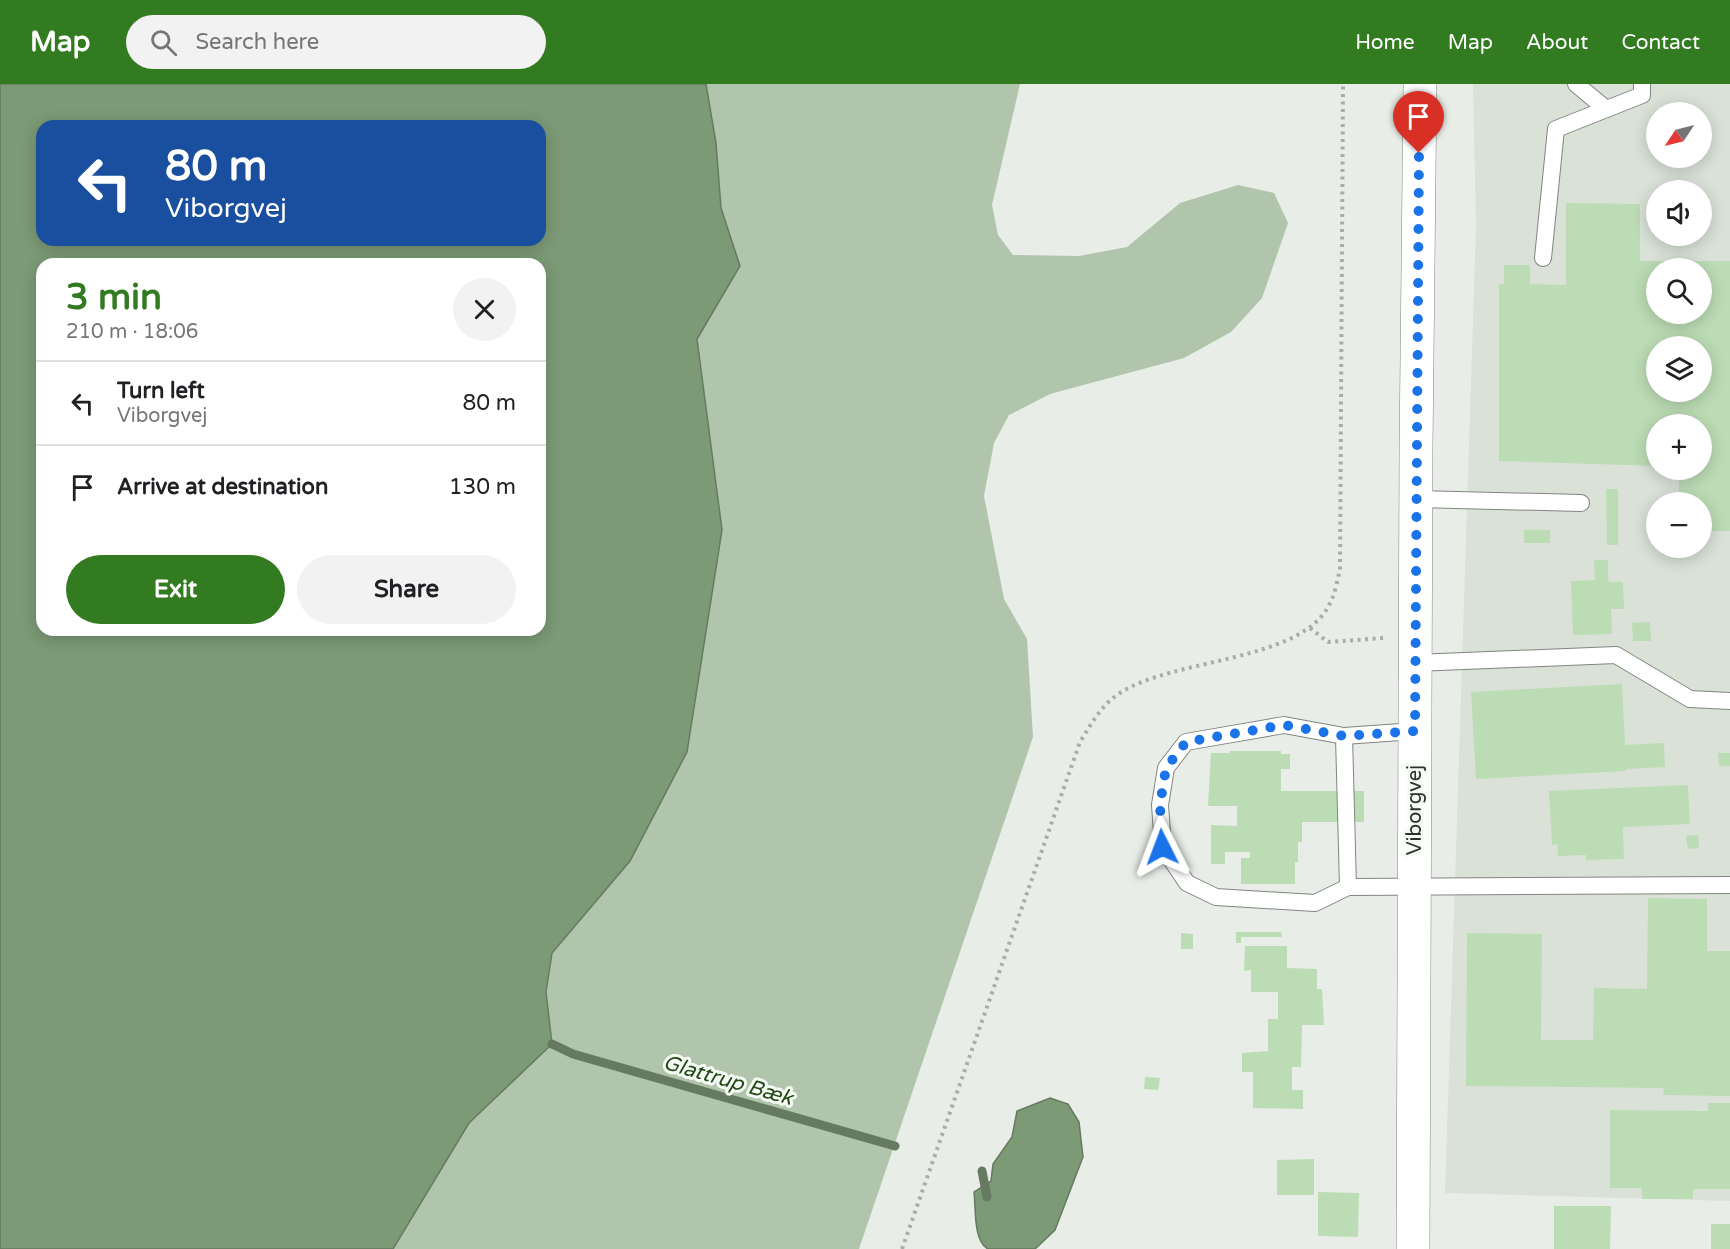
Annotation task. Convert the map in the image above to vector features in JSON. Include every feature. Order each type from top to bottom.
[{"type":"street","name":"Viborgvej","points":[[1413,1249],[1420,84]]},
{"type":"lane","points":[[1576,84],[1606,109]]},
{"type":"lane","points":[[1543,258],[1556,129],[1642,95],[1642,84]]},
{"type":"lane","points":[[1416,500],[1581,503]]},
{"type":"lane","points":[[1415,663],[1616,655],[1690,699],[1730,701]]},
{"type":"lane","points":[[1415,731],[1344,736],[1284,725],[1186,742],[1166,768],[1160,805],[1162,847],[1187,883],[1216,897],[1316,903],[1348,887],[1730,885]]},
{"type":"lane","points":[[1344,736],[1348,887]]},
{"type":"path","points":[[902,1249],[1080,742],[1100,710],[1120,693],[1148,678],[1270,647],[1310,628],[1329,607],[1340,570],[1343,84]]},
{"type":"path","points":[[1310,628],[1328,642],[1385,638]]},
{"type":"shaded area","points":[[0,84],[706,84],[716,143],[721,208],[740,266],[697,339],[722,530],[687,752],[630,861],[552,953],[546,992],[552,1044],[469,1123],[393,1249],[0,1249]]},
{"type":"shaded area","points":[[706,84],[1020,84],[992,205],[998,235],[1013,255],[1079,256],[1127,247],[1180,203],[1238,185],[1274,193],[1288,223],[1262,298],[1231,332],[1184,358],[1050,394],[1009,415],[994,443],[984,496],[1004,599],[1027,639],[1033,737],[859,1249],[393,1249],[469,1123],[552,1044],[546,992],[552,953],[630,861],[722,531],[697,339],[740,266],[721,208],[716,143]]},
{"type":"shaded area","points":[[1473,84],[1730,84],[1730,1201],[1445,1193],[1476,226]]},
{"type":"shaded area","points":[[1050,1098],[1068,1104],[1079,1122],[1083,1157],[1055,1230],[1035,1249],[988,1249],[983,1245],[978,1232],[974,1192],[991,1181],[993,1164],[1012,1137],[1017,1111]]},
{"type":"building","points":[[1566,203],[1640,204],[1640,261],[1646,261],[1646,324],[1712,324],[1712,261],[1730,261],[1730,531],[1712,531],[1712,492],[1679,492],[1679,480],[1712,480],[1712,414],[1646,414],[1646,466],[1499,461],[1499,284],[1504,284],[1504,265],[1530,265],[1530,284],[1566,285]]},
{"type":"building","points":[[1606,489],[1618,489],[1618,545],[1607,545]]},
{"type":"building","points":[[1524,530],[1550,530],[1550,543],[1524,543]]},
{"type":"building","points":[[1594,560],[1608,560],[1608,580],[1623,582],[1624,609],[1611,609],[1612,634],[1573,635],[1571,581],[1595,580]]},
{"type":"building","points":[[1650,622],[1651,641],[1633,641],[1632,623]]},
{"type":"building","points":[[1622,684],[1625,745],[1664,743],[1665,767],[1476,779],[1471,692]]},
{"type":"building","points":[[1230,751],[1281,751],[1281,754],[1290,754],[1290,769],[1281,769],[1281,791],[1364,791],[1364,822],[1302,822],[1302,842],[1298,842],[1298,862],[1295,862],[1295,884],[1241,884],[1241,858],[1250,858],[1250,852],[1225,852],[1225,864],[1211,864],[1211,825],[1237,826],[1237,806],[1208,806],[1211,753],[1230,753]]},
{"type":"building","points":[[1718,753],[1730,753],[1730,766],[1719,766]]},
{"type":"building","points":[[1688,785],[1690,824],[1623,827],[1624,859],[1586,860],[1586,855],[1558,856],[1557,844],[1552,845],[1549,791]]},
{"type":"building","points":[[1698,835],[1699,848],[1688,849],[1686,836]]},
{"type":"building","points":[[1648,898],[1707,899],[1707,951],[1730,951],[1730,1096],[1663,1095],[1664,1088],[1466,1086],[1467,933],[1542,934],[1541,1040],[1593,1040],[1594,988],[1647,989]]},
{"type":"building","points":[[1236,932],[1281,932],[1282,937],[1241,937],[1241,943],[1236,943]]},
{"type":"building","points":[[1181,933],[1193,934],[1193,949],[1181,949]]},
{"type":"building","points":[[1245,946],[1287,946],[1287,968],[1317,969],[1317,989],[1322,989],[1324,1025],[1302,1025],[1301,1067],[1292,1067],[1292,1090],[1303,1090],[1303,1109],[1253,1108],[1253,1072],[1242,1072],[1242,1053],[1268,1051],[1268,1019],[1278,1019],[1278,992],[1251,992],[1251,970],[1244,971]]},
{"type":"building","points":[[1145,1077],[1160,1078],[1158,1090],[1144,1089]]},
{"type":"building","points":[[1708,1103],[1730,1103],[1730,1189],[1693,1189],[1693,1199],[1642,1199],[1642,1188],[1610,1188],[1610,1110],[1708,1111]]},
{"type":"building","points":[[1314,1159],[1314,1195],[1277,1195],[1277,1160]]},
{"type":"building","points":[[1318,1192],[1359,1193],[1358,1237],[1318,1236]]},
{"type":"building","points":[[1554,1206],[1611,1206],[1610,1249],[1554,1249]]},
{"type":"building","points":[[1711,1224],[1730,1224],[1730,1249],[1711,1249]]},
{"type":"waterway","name":"Glattrup Bæk","points":[[552,1044],[573,1054],[895,1146]]},
{"type":"waterway","name":"Glattrup Bæk","points":[[982,1171],[987,1197]]},
{"type":"route","points":[[1162,847],[1160,805],[1166,768],[1186,742],[1284,725],[1344,736],[1415,731],[1419,153]]}]
